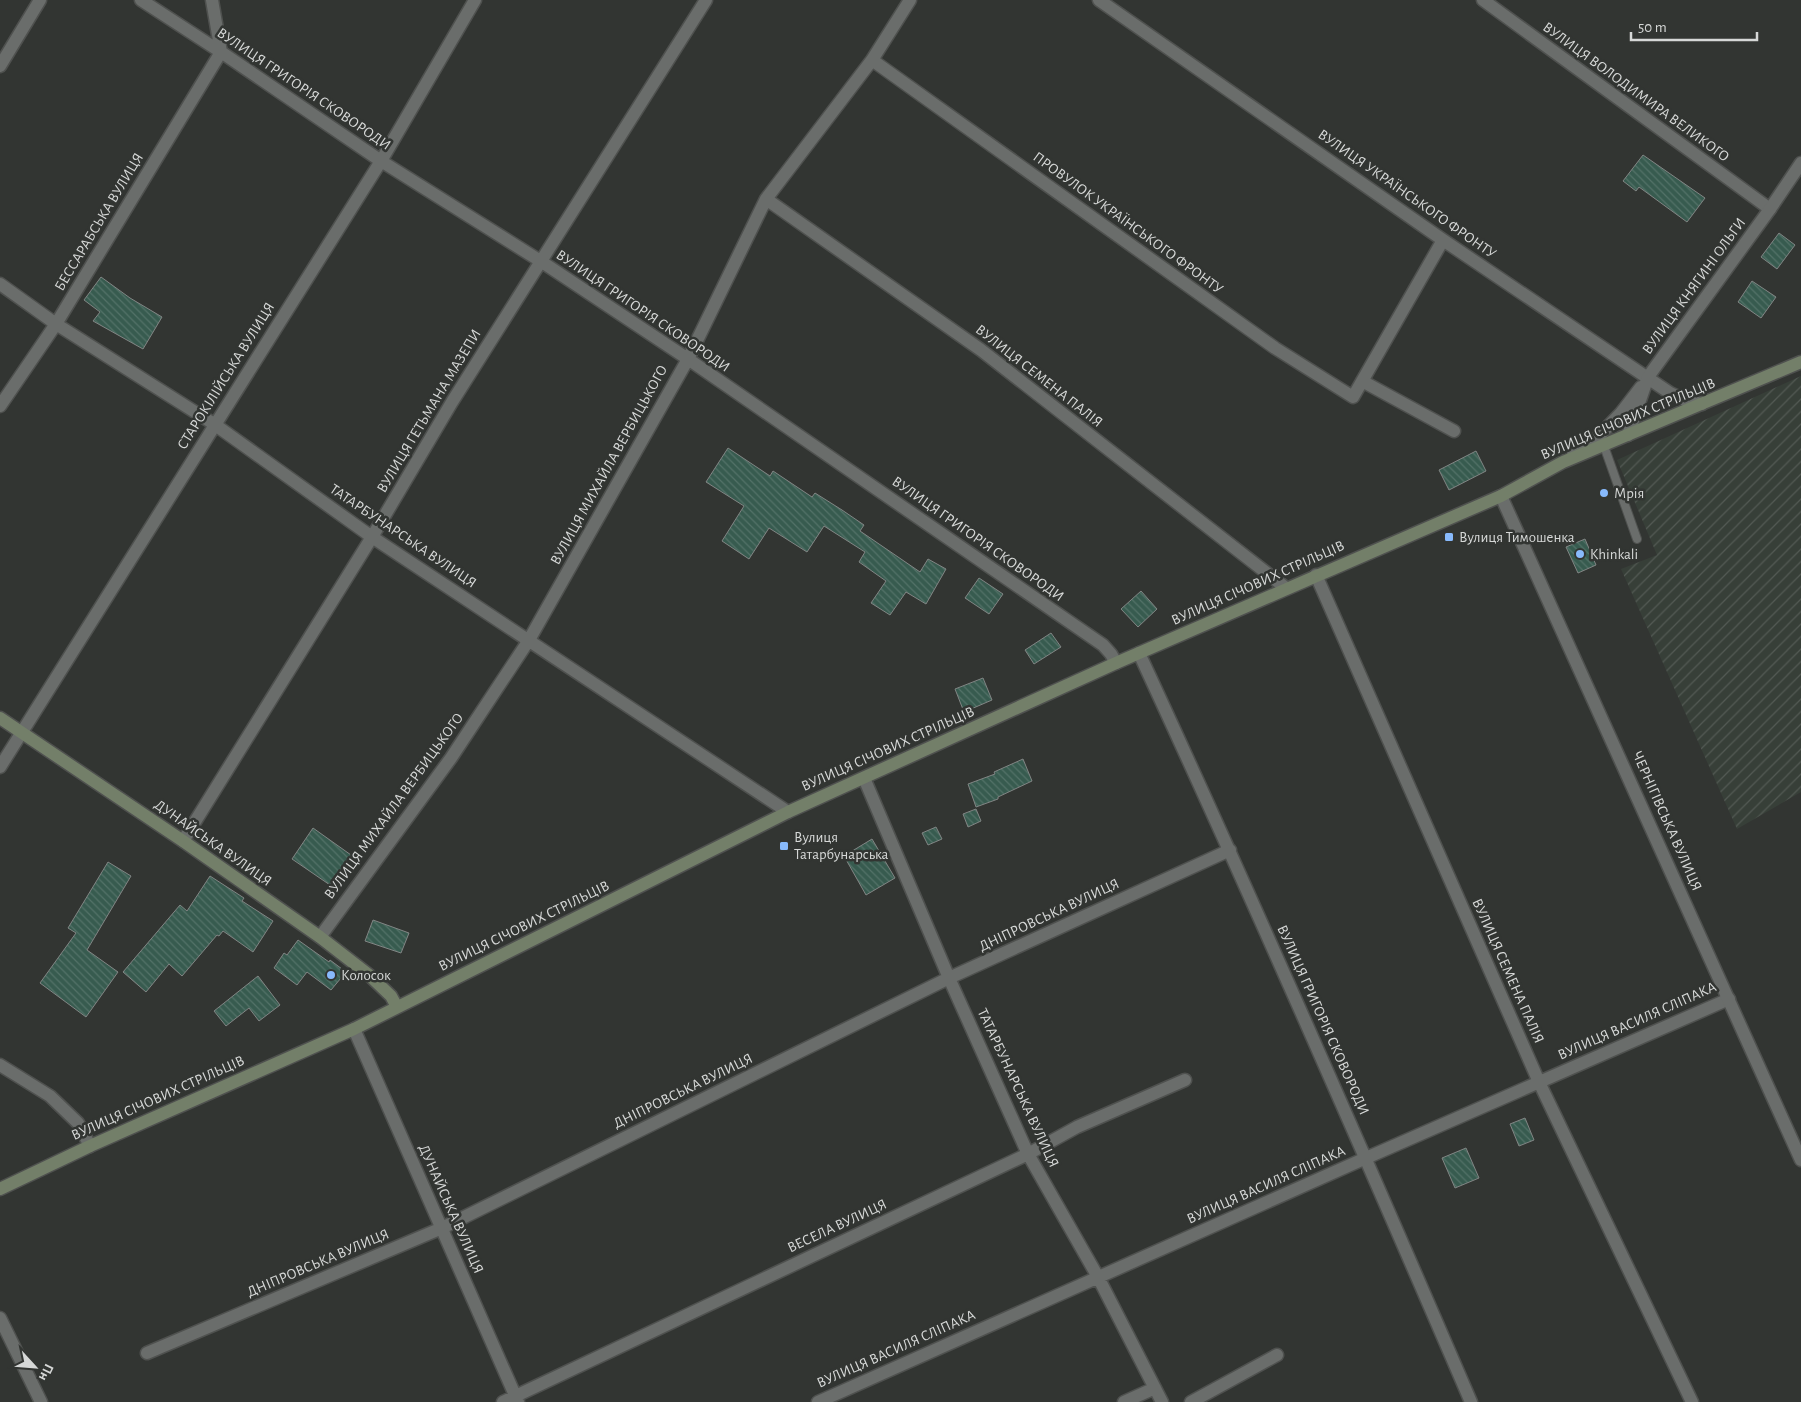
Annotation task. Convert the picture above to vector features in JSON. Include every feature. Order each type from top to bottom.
[{"type":"main road","name":"ВУЛИЦЯ СІЧОВИХ СТРІЛЬЦІВ","points":[[0,1189],[90,1146],[354,1029],[788,812],[1116,663],[1501,496],[1563,462],[1801,362]]},
{"type":"main road","name":"ДУНАЙСЬКА ВУЛИЦЯ","points":[[0,718],[183,841],[320,937],[370,976],[391,996],[397,1007]]},
{"type":"street","points":[[0,66],[40,0]]},
{"type":"street","name":"ВУЛИЦЯ ГРИГОРІЯ СКОВОРОДИ","points":[[141,0],[381,161],[542,262],[688,359],[1103,645],[1116,663]]},
{"type":"street","points":[[212,0],[221,52]]},
{"type":"street","name":"СТАРОКІЛІЙСЬКА ВУЛИЦЯ","points":[[0,767],[381,161],[475,0]]},
{"type":"street","name":"ВУЛИЦЯ ГЕТЬМАНА МАЗЕПИ","points":[[183,841],[372,537],[452,402],[706,0]]},
{"type":"street","name":"ВУЛИЦЯ МИХАЙЛА ВЕРБИЦЬКОГО","points":[[320,937],[451,758],[529,640],[688,359],[766,199],[872,60],[910,0]]},
{"type":"street","name":"ВУЛИЦЯ УКРАЇНСЬКОГО ФРОНТУ","points":[[1099,0],[1443,240],[1670,392],[1685,400],[1702,404]]},
{"type":"street","name":"ВУЛИЦЯ ВОЛОДИМИРА ВЕЛИКОГО","points":[[1483,0],[1770,209]]},
{"type":"street","name":"БЕССАРАБСЬКА ВУЛИЦЯ","points":[[0,406],[56,324],[221,52]]},
{"type":"street","name":"ПРОВУЛОК УКРАЇНСЬКОГО ФРОНТУ","points":[[872,60],[1275,348],[1353,397],[1443,240]]},
{"type":"street","name":"ВУЛИЦЯ КНЯГИНІ ОЛЬГИ","points":[[1628,435],[1648,376],[1770,209],[1801,163]]},
{"type":"street","name":"ВУЛИЦЯ СЕМЕНА ПАЛІЯ","points":[[766,199],[980,350],[1286,588]]},
{"type":"street","name":"ТАТАРБУНАРСЬКА ВУЛИЦЯ","points":[[0,284],[56,324],[214,424],[372,537],[788,812]]},
{"type":"street","points":[[1563,462],[1597,438],[1621,413],[1648,376]]},
{"type":"street","points":[[1362,381],[1454,431]]},
{"type":"street","name":"ЧЕРНІГІВСЬКА ВУЛИЦЯ","points":[[1501,496],[1801,1160]]},
{"type":"street","name":"ВУЛИЦЯ СЕМЕНА ПАЛІЯ","points":[[1316,575],[1539,1082],[1692,1402]]},
{"type":"street","name":"ВУЛИЦЯ ГРИГОРІЯ СКОВОРОДИ","points":[[1139,653],[1230,850],[1366,1158],[1470,1402]]},
{"type":"street","name":"ТАТАРБУНАРСЬКА ВУЛИЦЯ","points":[[864,778],[949,978],[1028,1154],[1098,1277],[1162,1402]]},
{"type":"street","name":"ДНІПРОВСЬКА ВУЛИЦЯ","points":[[147,1353],[442,1228],[949,978],[1230,850]]},
{"type":"street","name":"ВУЛИЦЯ ВАСИЛЯ СЛІПАКА","points":[[818,1402],[1729,999]]},
{"type":"street","name":"ДУНАЙСЬКА ВУЛИЦЯ","points":[[354,1029],[517,1399]]},
{"type":"street","points":[[0,1065],[50,1096],[78,1123],[90,1146]]},
{"type":"street","name":"ВЕСЕЛА ВУЛИЦЯ","points":[[503,1402],[517,1399],[1028,1154],[1077,1127],[1185,1080]]},
{"type":"street","points":[[0,1318],[41,1402]]},
{"type":"street","points":[[1191,1402],[1277,1354]]},
{"type":"street","points":[[1124,1402],[1155,1388]]},
{"type":"lane","points":[[1604,446],[1637,539]]},
{"type":"shaded area","points":[[1801,376],[1801,792],[1737,829],[1621,569],[1657,555],[1617,460]]},
{"type":"building","points":[[1643,155],[1705,198],[1687,222],[1639,187],[1636,191],[1623,181]]},
{"type":"building","points":[[1779,233],[1795,245],[1777,269],[1761,257]]},
{"type":"building","points":[[101,277],[130,298],[162,317],[143,349],[93,321],[100,312],[84,300]]},
{"type":"building","points":[[1752,281],[1776,297],[1761,318],[1738,302]]},
{"type":"building","points":[[728,448],[770,476],[773,471],[812,497],[815,493],[842,510],[864,525],[860,531],[920,572],[928,559],[946,569],[926,604],[906,592],[890,615],[871,603],[886,581],[859,562],[865,552],[824,526],[807,552],[769,528],[749,559],[722,541],[744,506],[706,482]]},
{"type":"building","points":[[1476,451],[1486,471],[1449,490],[1439,470]]},
{"type":"building","name":"Khinkali","points":[[1585,539],[1596,565],[1578,573],[1566,547]]},
{"type":"building","points":[[979,578],[1003,594],[989,614],[965,598]]},
{"type":"building","points":[[1141,591],[1157,609],[1138,627],[1121,609]]},
{"type":"building","points":[[1051,633],[1061,647],[1034,664],[1025,650]]},
{"type":"building","points":[[983,678],[992,700],[964,712],[955,689]]},
{"type":"building","points":[[1023,759],[1032,781],[998,797],[998,799],[976,807],[968,784],[995,774],[994,772]]},
{"type":"building","points":[[976,809],[981,821],[968,827],[963,814]]},
{"type":"building","points":[[936,827],[942,839],[928,845],[922,833]]},
{"type":"building","points":[[313,828],[351,855],[330,885],[292,859]]},
{"type":"building","points":[[872,839],[895,878],[866,895],[844,856]]},
{"type":"building","points":[[108,862],[131,876],[87,950],[118,972],[86,1017],[40,983],[76,933],[68,928]]},
{"type":"building","points":[[210,876],[244,898],[242,901],[273,921],[253,952],[223,931],[219,936],[217,935],[182,976],[169,964],[146,992],[123,972],[180,905],[187,911]]},
{"type":"building","points":[[373,920],[409,933],[401,953],[365,941]]},
{"type":"building","points":[[298,940],[346,972],[331,990],[307,972],[297,985],[274,968],[284,953],[287,955]]},
{"type":"building","points":[[258,976],[280,1005],[259,1021],[249,1008],[226,1026],[214,1011]]},
{"type":"building","points":[[1525,1118],[1534,1140],[1519,1146],[1510,1124]]},
{"type":"building","points":[[1466,1148],[1479,1178],[1455,1188],[1442,1158]]},
{"type":"place","name":"Мрія","points":[[1604,493]]},
{"type":"place","name":"Вулиця Тимошенка","points":[[1449,537]]},
{"type":"place","name":"Khinkali","points":[[1580,554]]},
{"type":"place","name":"Вулиця Татарбунарська","points":[[784,846]]},
{"type":"place","name":"Колосок","points":[[331,975]]}]
